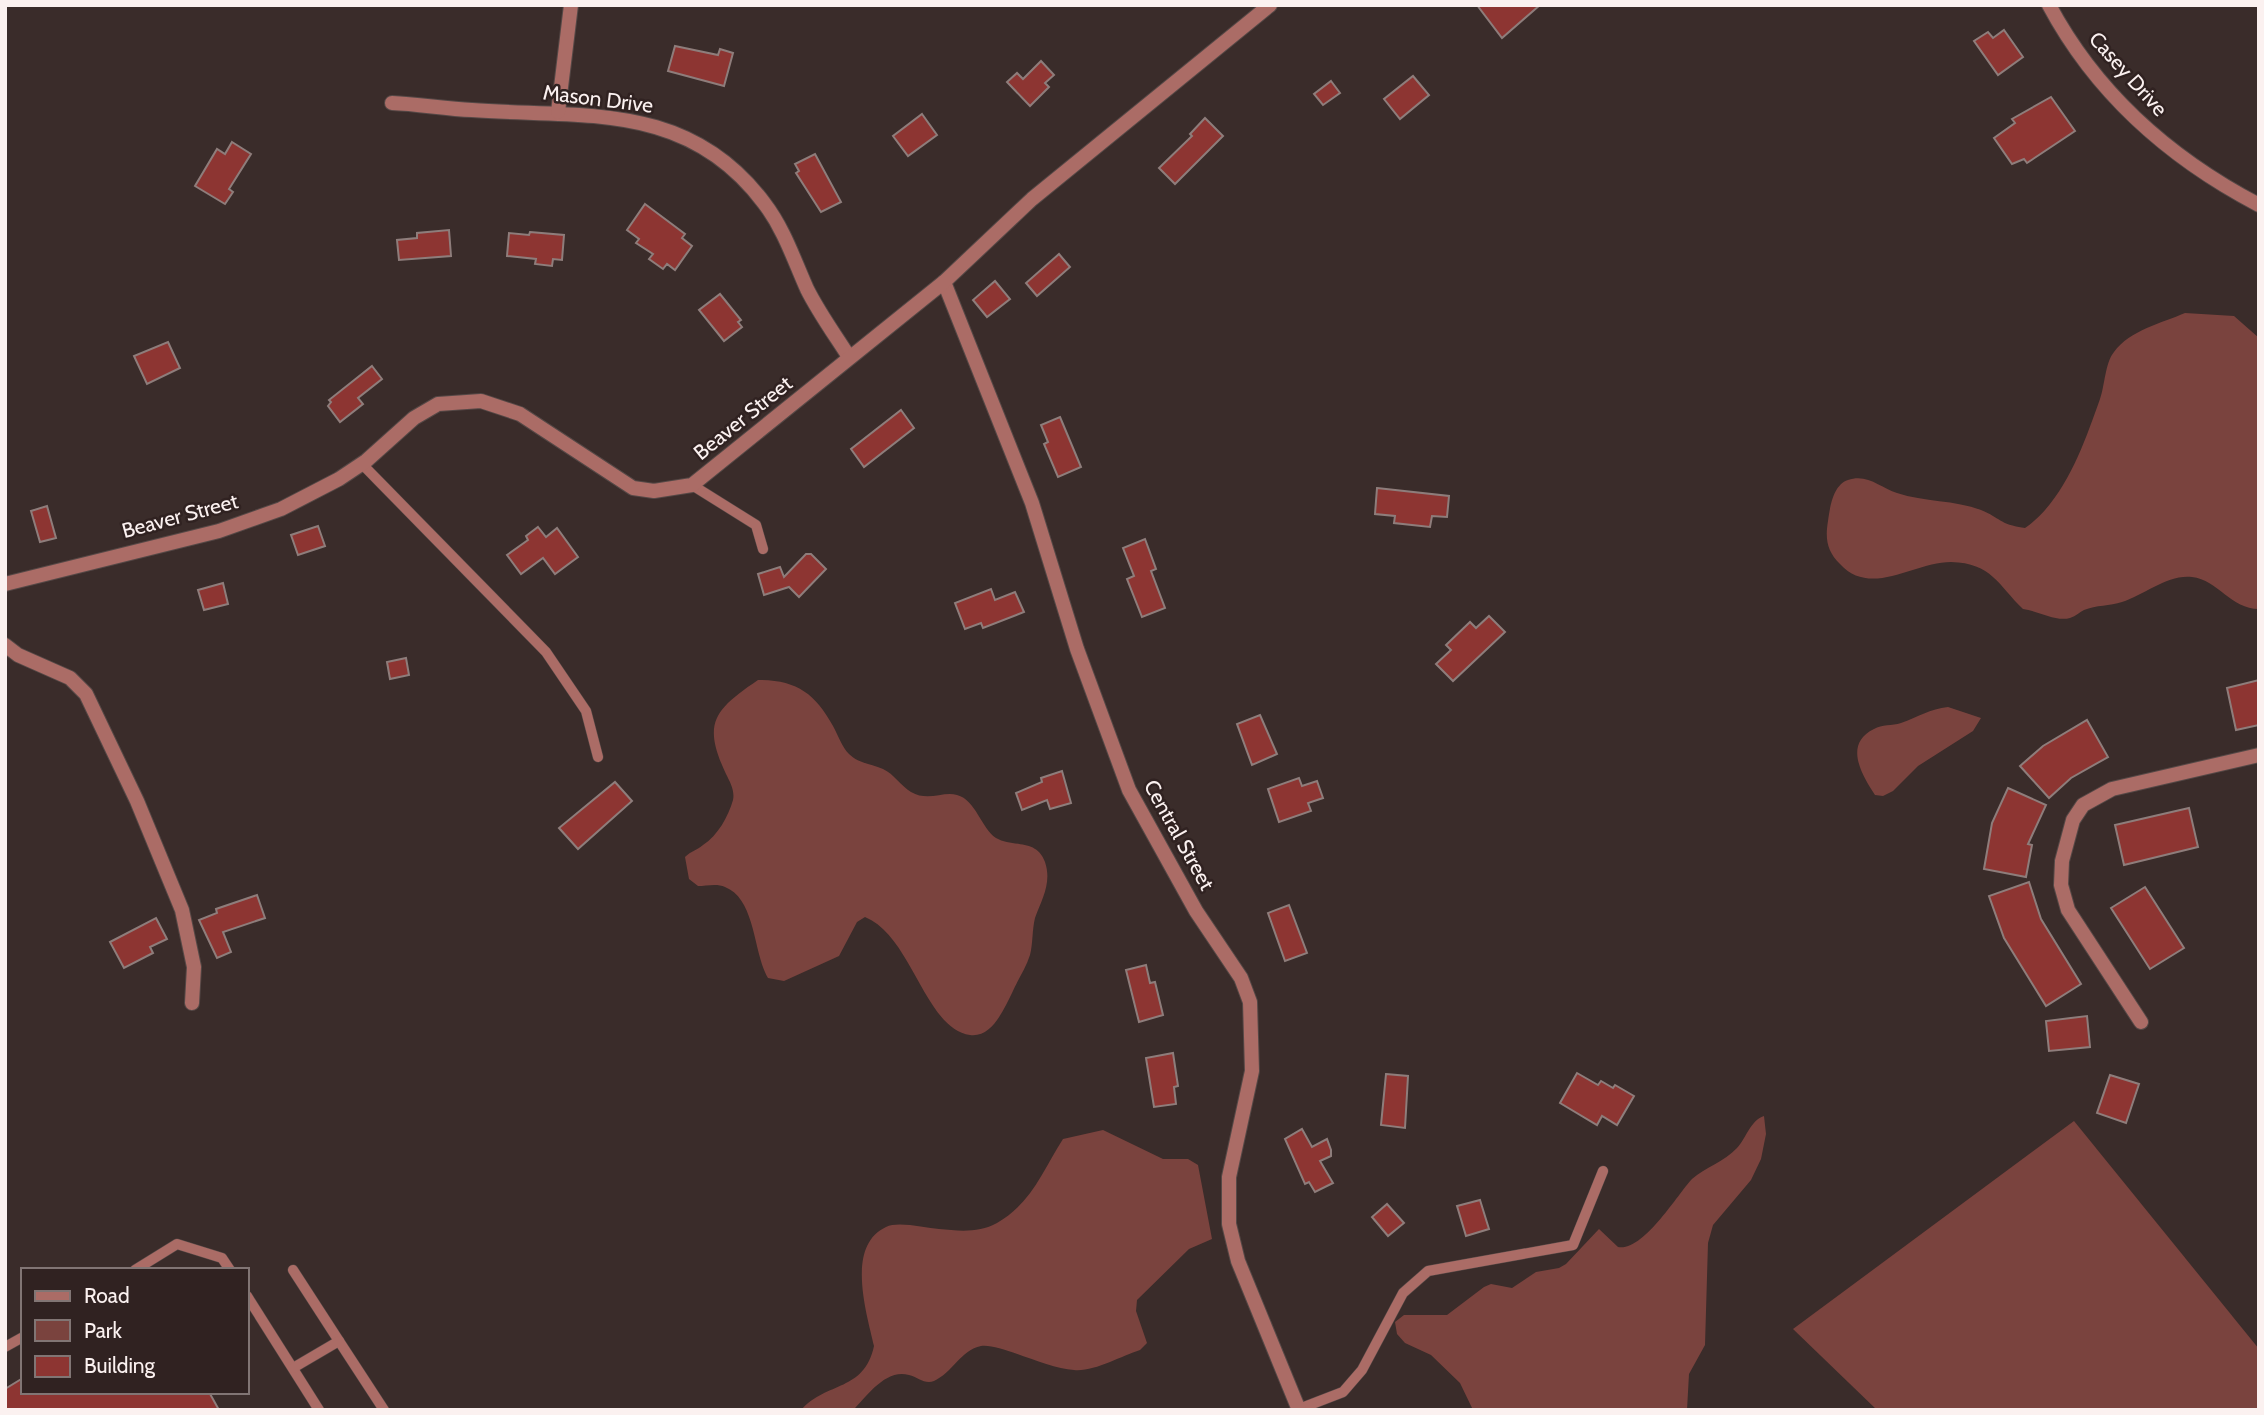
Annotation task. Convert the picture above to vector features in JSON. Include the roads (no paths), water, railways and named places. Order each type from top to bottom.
[{"type":"street","points":[[558,112],[571,5]]},
{"type":"street","name":"Beaver Street","points":[[5,584],[219,531],[312,495],[362,464],[414,418],[438,404],[481,401],[520,414],[633,488],[654,491],[692,485],[944,282],[1032,199],[1270,5]]},
{"type":"street","name":"Casey Drive","points":[[2049,5],[2064,33],[2134,119],[2225,187],[2259,205]]},
{"type":"street","name":"Mason Drive","points":[[392,103],[472,110],[558,112],[643,122],[693,141],[724,160],[765,204],[808,291],[849,357]]},
{"type":"street","name":"Central Street","points":[[944,282],[1032,503],[1077,649],[1129,790],[1196,911],[1241,978],[1250,1002],[1252,1071],[1229,1177],[1229,1224],[1238,1261],[1299,1409]]},
{"type":"street","points":[[5,645],[18,655],[70,678],[86,694],[182,910],[194,967],[192,1003]]},
{"type":"street","points":[[2141,1022],[2068,911],[2061,885],[2062,861],[2073,820],[2083,805],[2112,789],[2259,755]]},
{"type":"lane","points":[[362,464],[546,652],[586,711],[598,757]]},
{"type":"lane","points":[[692,485],[756,525],[764,549]]},
{"type":"lane","points":[[1299,1409],[1343,1392],[1362,1370],[1403,1293],[1428,1271],[1573,1245],[1603,1171]]},
{"type":"lane","points":[[138,1268],[177,1244],[222,1258],[229,1268]]},
{"type":"lane","points":[[292,1270],[384,1410]]},
{"type":"lane","points":[[248,1299],[319,1410]]},
{"type":"lane","points":[[5,1347],[21,1338]]},
{"type":"lane","points":[[293,1368],[339,1341]]}]
